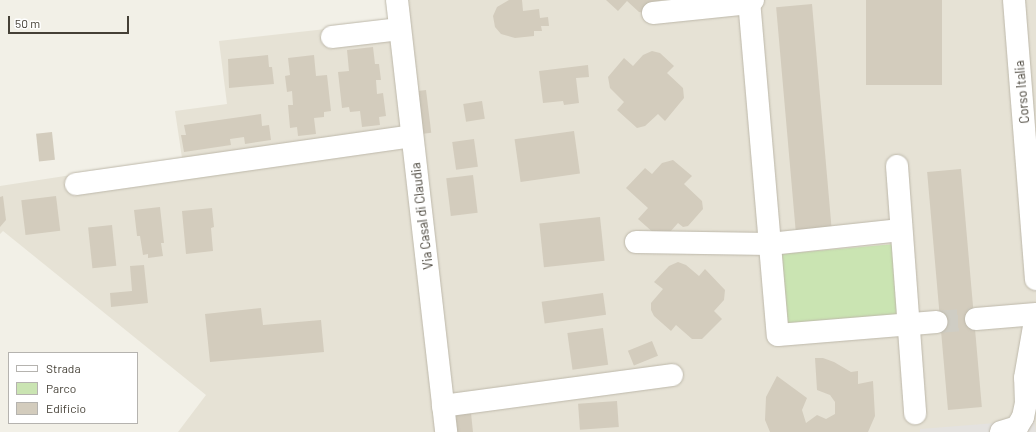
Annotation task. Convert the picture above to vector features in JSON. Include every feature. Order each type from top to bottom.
[{"type":"street","name":"Via Casal di Claudia","points":[[397,0],[446,432]]},
{"type":"street","name":"Corso Italia","points":[[1014,0],[1034,220],[1036,279]]},
{"type":"street","points":[[653,12],[750,1],[778,335],[936,322]]},
{"type":"street","points":[[332,37],[400,29]]},
{"type":"street","points":[[76,184],[412,136]]},
{"type":"street","points":[[897,166],[916,413]]},
{"type":"street","points":[[636,242],[770,244],[891,231]]},
{"type":"street","points":[[976,319],[1036,314],[1025,378],[1026,403],[1023,417],[1017,426],[1001,432]]},
{"type":"street","points":[[443,406],[672,375]]},
{"type":"shaded area","points":[[387,0],[1036,0],[1036,432],[178,432],[206,395],[3,231],[0,234],[0,186],[182,158],[175,111],[227,104],[219,41],[389,22]]},
{"type":"shaded area","points":[[1034,420],[1036,432],[920,432],[920,429]]},
{"type":"green space","points":[[895,244],[901,315],[788,325],[781,254]]},
{"type":"building","points":[[509,0],[522,0],[523,11],[539,9],[540,18],[548,17],[549,26],[541,26],[542,31],[534,31],[534,36],[515,38],[501,34],[495,27],[493,16],[497,7]]},
{"type":"building","points":[[606,0],[661,0],[646,13],[639,12],[627,1],[618,11]]},
{"type":"building","points":[[866,0],[942,0],[942,85],[866,85]]},
{"type":"building","points":[[812,4],[832,229],[796,232],[776,7]]},
{"type":"building","points":[[373,47],[375,64],[379,64],[381,80],[376,80],[377,94],[383,93],[386,116],[379,117],[380,125],[362,127],[360,111],[350,112],[349,107],[342,108],[338,72],[349,71],[347,50]]},
{"type":"building","points":[[652,51],[660,53],[674,66],[667,73],[683,88],[684,98],[665,121],[658,114],[645,126],[637,128],[617,110],[624,102],[610,88],[608,77],[624,58],[633,66],[643,55]]},
{"type":"building","points":[[268,55],[269,67],[272,67],[274,84],[229,88],[228,59]]},
{"type":"building","points":[[314,55],[316,76],[327,75],[331,111],[324,112],[324,117],[314,118],[316,134],[298,136],[297,127],[290,128],[288,105],[293,105],[292,91],[287,92],[285,76],[290,75],[288,58]]},
{"type":"building","points":[[588,65],[589,77],[576,78],[579,103],[564,105],[563,101],[543,103],[539,71]]},
{"type":"building","points":[[426,90],[431,133],[415,135],[410,92]]},
{"type":"building","points":[[482,101],[485,119],[466,122],[463,104]]},
{"type":"building","points":[[261,114],[262,126],[269,125],[271,140],[245,144],[244,137],[230,139],[231,145],[184,152],[181,135],[186,135],[184,125]]},
{"type":"building","points":[[574,131],[580,174],[521,182],[515,139]]},
{"type":"building","points":[[52,132],[55,160],[39,162],[36,134]]},
{"type":"building","points":[[474,139],[478,167],[456,170],[452,142]]},
{"type":"building","points":[[673,160],[692,176],[684,184],[702,201],[703,209],[688,226],[683,227],[678,223],[670,232],[655,234],[638,219],[648,208],[626,188],[645,168],[652,174],[662,163]]},
{"type":"building","points":[[961,169],[982,407],[948,410],[927,172]]},
{"type":"building","points":[[473,175],[478,213],[451,216],[446,178]]},
{"type":"building","points":[[3,196],[6,220],[0,227],[0,197]]},
{"type":"building","points":[[56,196],[60,231],[26,235],[21,200]]},
{"type":"building","points":[[160,207],[164,243],[161,243],[163,256],[148,258],[148,254],[143,255],[140,236],[137,236],[134,210]]},
{"type":"building","points":[[212,208],[214,227],[211,228],[213,251],[186,254],[182,211]]},
{"type":"building","points":[[600,217],[605,261],[544,267],[539,223]]},
{"type":"building","points":[[112,225],[116,266],[92,268],[88,228]]},
{"type":"building","points":[[678,262],[686,265],[699,276],[705,269],[725,290],[724,300],[714,311],[722,319],[702,339],[692,339],[676,325],[671,331],[654,316],[651,310],[651,303],[663,289],[654,282],[669,266]]},
{"type":"building","points":[[144,265],[148,303],[111,307],[110,293],[132,291],[130,266]]},
{"type":"building","points":[[603,293],[606,315],[545,323],[542,302]]},
{"type":"building","points":[[261,308],[263,325],[321,320],[324,352],[210,362],[205,314]]},
{"type":"building","points":[[603,328],[608,365],[572,370],[567,333]]},
{"type":"building","points":[[652,341],[658,356],[634,366],[628,351]]},
{"type":"building","points":[[815,358],[823,358],[834,362],[851,372],[858,371],[858,384],[873,381],[875,416],[868,432],[770,432],[765,420],[766,397],[777,376],[807,398],[802,410],[806,423],[817,415],[826,419],[835,414],[835,402],[830,395],[817,390]]},
{"type":"building","points":[[617,401],[619,427],[580,430],[578,404]]},
{"type":"building","points":[[471,413],[473,432],[453,432],[451,415]]},
{"type":"tunnel","points":[[936,322],[976,319]]}]
